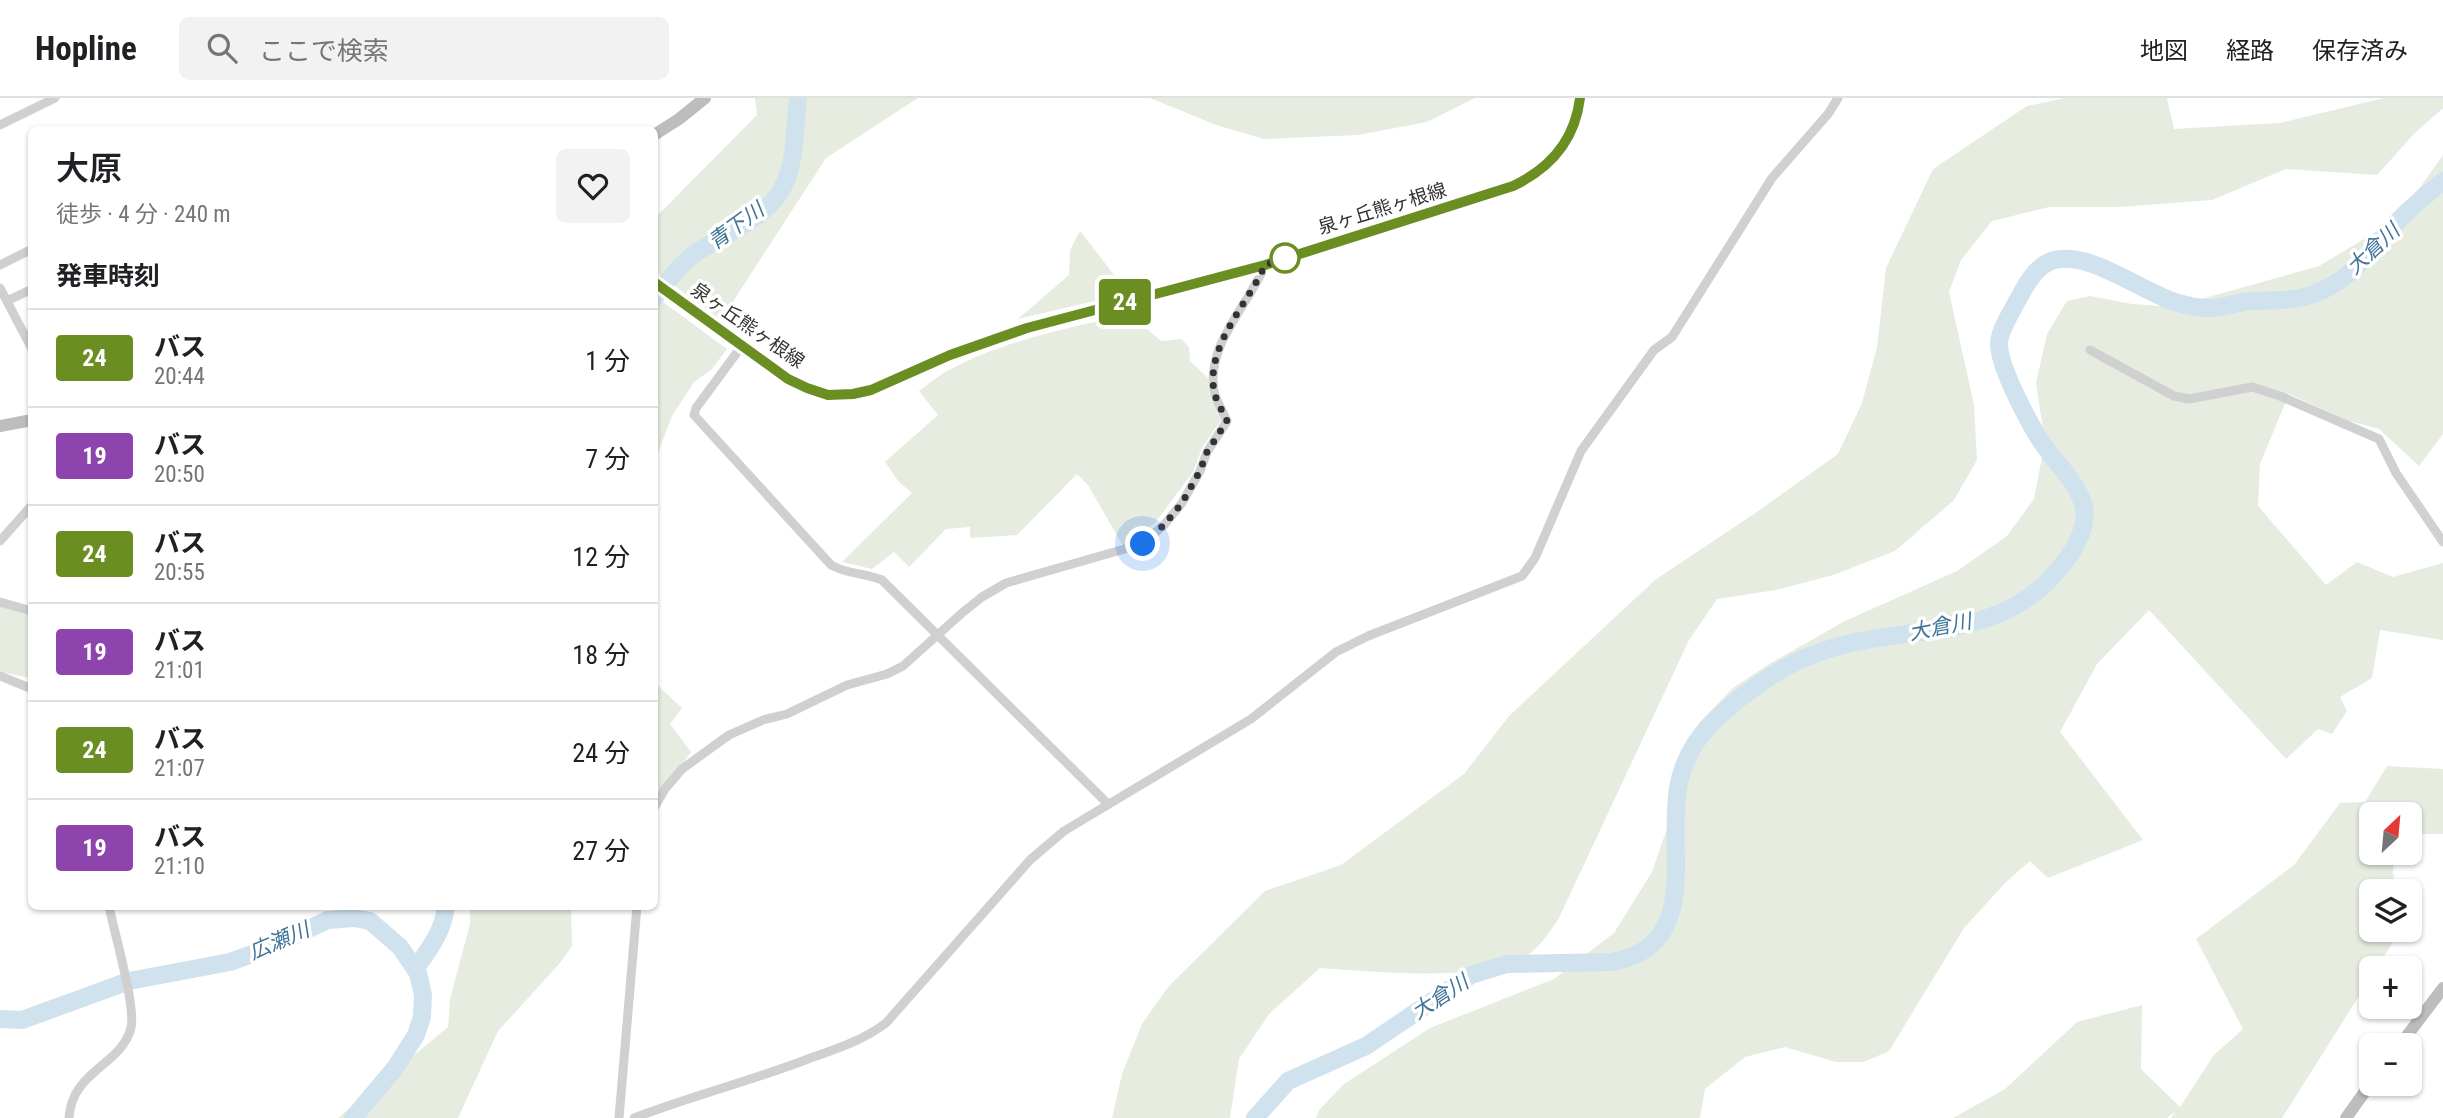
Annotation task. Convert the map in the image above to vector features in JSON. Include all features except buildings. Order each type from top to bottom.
[{"type":"main road","points":[[658,132],[705,98]]},
{"type":"main road","name":"泉ヶ丘熊ヶ根線","points":[[658,285],[788,379],[828,395],[853,394],[899,379],[950,355],[1027,328],[1265,265],[1490,194],[1532,177],[1556,157],[1563,147],[1573,126],[1580,98]]},
{"type":"main road","points":[[0,426],[28,421]]},
{"type":"main road","points":[[2409,1033],[2443,988]]},
{"type":"main road","points":[[2346,1118],[2362,1096]]},
{"type":"street","points":[[0,125],[55,98]]},
{"type":"street","points":[[634,1118],[680,1100],[789,1066],[861,1040],[876,1031],[1030,860],[1064,831],[1251,719],[1336,652],[1368,636],[1522,576],[1535,558],[1581,451],[1654,350],[1672,337],[1772,178],[1828,114],[1838,98]]},
{"type":"street","points":[[0,265],[28,251]]},
{"type":"street","points":[[658,801],[682,769],[729,735],[763,720],[787,714],[847,685],[887,674],[902,666],[982,597],[1006,583],[1143,544],[1164,525],[1182,503],[1207,452],[1227,421],[1214,394],[1212,373],[1218,353],[1265,265]]},
{"type":"street","points":[[0,288],[28,341]]},
{"type":"street","points":[[7,302],[28,291]]},
{"type":"street","points":[[741,347],[696,408],[694,415],[831,565],[839,570],[882,580],[1108,804]]},
{"type":"street","points":[[2090,350],[2174,396],[2189,399],[2252,387],[2280,396],[2379,439],[2396,473],[2443,542]]},
{"type":"street","points":[[0,541],[28,510]]},
{"type":"street","points":[[0,602],[28,610]]},
{"type":"street","points":[[0,676],[28,688]]},
{"type":"street","points":[[69,1118],[80,1086],[119,1049],[132,1019],[110,910]]},
{"type":"street","points":[[619,1118],[637,910]]},
{"type":"shaded area","points":[[755,98],[918,98],[826,158],[721,320],[658,273],[658,215],[757,115]]},
{"type":"shaded area","points":[[1150,98],[1475,98],[1427,122],[1358,135],[1264,139],[1216,125]]},
{"type":"shaded area","points":[[2065,98],[2167,98],[2174,129],[2280,123],[2384,98],[2443,98],[2443,108],[2414,134],[2377,175],[2286,169],[2212,200],[2120,207],[2049,207],[1992,221],[1961,260],[1949,292],[1974,405],[1977,460],[1954,500],[1895,551],[1833,575],[1776,590],[1717,599],[1689,640],[1558,920],[1538,946],[1517,961],[1464,972],[1432,974],[1320,968],[1269,1014],[1239,1059],[1230,1118],[1112,1118],[1122,1074],[1142,1024],[1168,987],[1265,891],[1341,865],[1464,774],[1509,716],[1655,580],[1838,454],[1862,403],[1877,347],[1886,268],[1933,169],[2027,106]]},
{"type":"shaded area","points":[[2443,155],[2443,434],[2419,466],[2379,429],[2346,420],[2289,394],[2260,464],[2258,506],[2326,585],[2357,562],[2393,577],[2443,563],[2443,640],[2380,630],[2372,678],[2340,697],[2347,711],[2332,734],[2318,729],[2286,759],[2149,610],[2097,664],[2060,732],[2143,840],[2048,878],[2030,861],[2006,882],[1964,928],[1889,1051],[1864,1062],[1836,1062],[1785,1047],[1745,1057],[1705,1089],[1700,1118],[1316,1118],[1319,1110],[1344,1084],[1430,1028],[1554,979],[1614,933],[1652,872],[1672,814],[1681,768],[1699,723],[1733,688],[1769,664],[1845,621],[1957,571],[2007,536],[2034,499],[2045,442],[2036,383],[2047,334],[2067,301],[2090,296],[2132,304],[2173,307],[2319,266],[2384,227],[2421,186]]},
{"type":"shaded area","points":[[1080,231],[1128,293],[1018,319],[1069,275],[1070,250]]},
{"type":"shaded area","points":[[658,298],[727,349],[711,370],[694,382],[672,416],[658,452]]},
{"type":"shaded area","points":[[1129,314],[1161,341],[1181,339],[1189,347],[1190,361],[1208,378],[1209,394],[1221,420],[1202,448],[1193,472],[1155,523],[1123,546],[1088,485],[1077,474],[1017,535],[970,538],[970,527],[946,529],[909,567],[894,552],[872,569],[842,562],[912,493],[898,481],[885,462],[938,415],[919,391],[945,372],[992,351],[1038,336]]},
{"type":"shaded area","points":[[0,606],[28,612],[28,677],[0,672]]},
{"type":"shaded area","points":[[658,686],[682,708],[670,724],[691,752],[658,796]]},
{"type":"shaded area","points":[[2387,766],[2443,769],[2443,834],[2422,834],[2422,802],[2365,802]]},
{"type":"shaded area","points":[[2359,802],[2359,865],[2394,865],[2394,879],[2359,879],[2359,942],[2393,942],[2384,956],[2359,956],[2359,996],[2282,1118],[2171,1118],[2176,1111],[2167,1118],[1953,1118],[2005,1089],[2077,1022],[2142,1005],[2141,1069],[2180,1107],[2214,1055],[2243,1029],[2196,939],[2294,865],[2340,803]]},
{"type":"shaded area","points":[[470,910],[571,910],[572,946],[560,963],[498,1031],[458,1118],[338,1118],[448,1027],[450,999],[470,924]]},
{"type":"waterway","name":"青下川","points":[[658,293],[689,258],[758,215],[780,193],[792,158],[798,98]]},
{"type":"waterway","name":"大倉川","points":[[1255,1118],[1288,1081],[1366,1046],[1471,975],[1507,964],[1612,962],[1640,953],[1659,937],[1670,917],[1675,893],[1676,813],[1682,770],[1700,737],[1723,712],[1763,681],[1808,657],[1852,643],[1972,623],[2027,599],[2051,578],[2077,542],[2084,522],[2084,507],[2074,485],[2026,415],[2000,355],[1999,344],[2003,328],[2016,303],[2042,266],[2061,259],[2077,260],[2112,272],[2163,298],[2201,308],[2305,297],[2323,290],[2347,275],[2404,215],[2443,181]]},
{"type":"waterway","name":"青下川","points":[[415,969],[439,931],[446,910]]},
{"type":"waterway","name":"広瀬川","points":[[0,1019],[22,1020],[129,981],[230,962],[328,920],[354,918],[370,921],[400,947],[418,973],[423,995],[422,1017],[416,1035],[395,1068],[353,1118]]},
{"type":"bus line","name":"24","points":[[658,285],[788,379],[828,395],[853,394],[871,390],[950,355],[1027,328],[1265,265],[1513,186],[1532,177],[1556,157],[1573,126],[1580,98]]},
{"type":"route","points":[[1143,544],[1164,525],[1182,503],[1207,452],[1227,421],[1214,394],[1212,373],[1218,353],[1265,265],[1288,257],[1285,258]]}]
